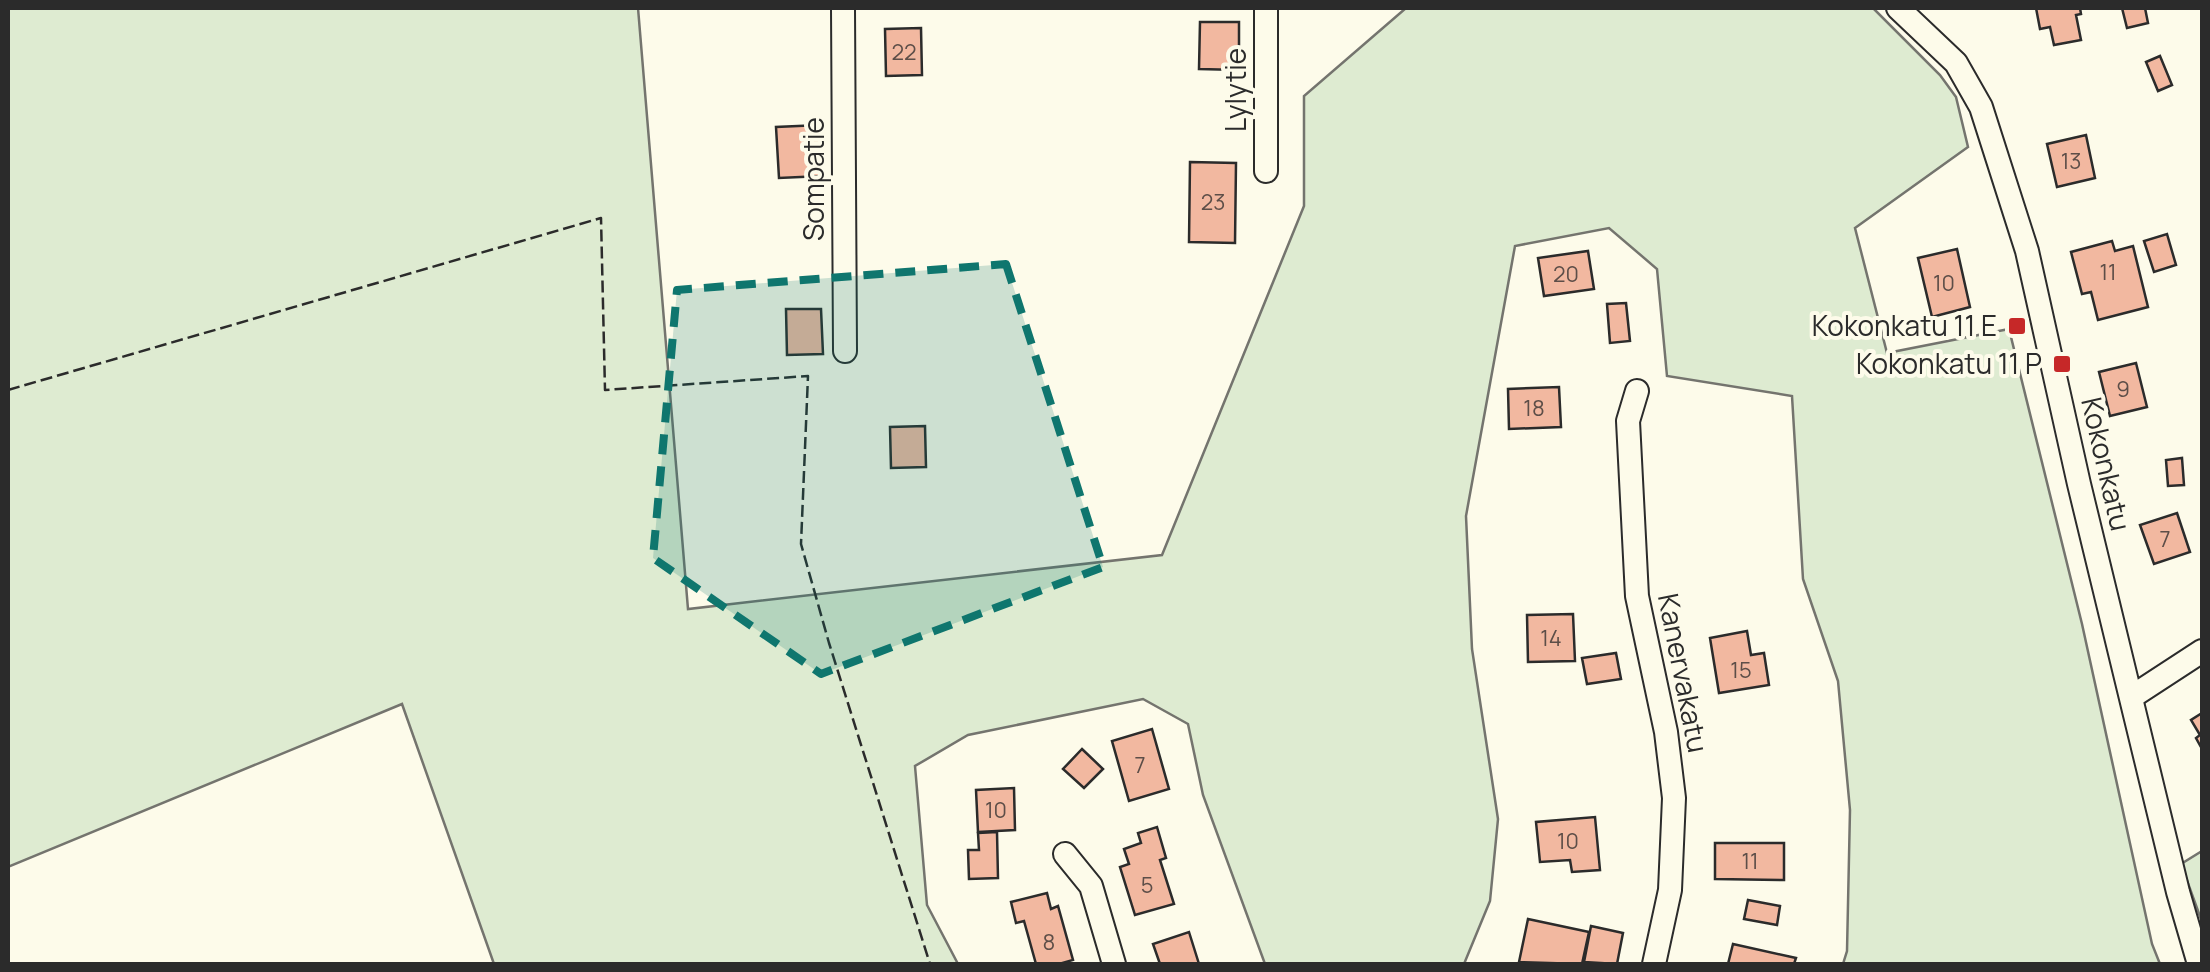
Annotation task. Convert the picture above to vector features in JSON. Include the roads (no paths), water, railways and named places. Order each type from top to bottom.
[{"type":"street","name":"Sompatie","points":[[843,8],[845,350]]},
{"type":"street","name":"Lylytie","points":[[1266,8],[1266,172]]},
{"type":"street","name":"Kokonkatu","points":[[1898,8],[1956,63],[1981,107],[2027,251],[2079,484],[2199,964]]},
{"type":"street","name":"Kanervakatu","points":[[1637,392],[1628,420],[1637,596],[1666,732],[1674,798],[1670,890],[1654,964]]},
{"type":"street","points":[[2132,696],[2202,651]]},
{"type":"street","points":[[1065,854],[1091,886],[1114,964]]},
{"type":"place","name":"Kokonkatu 11 E","points":[[2017,326]]},
{"type":"place","name":"Kokonkatu 11 P","points":[[2062,364]]}]
